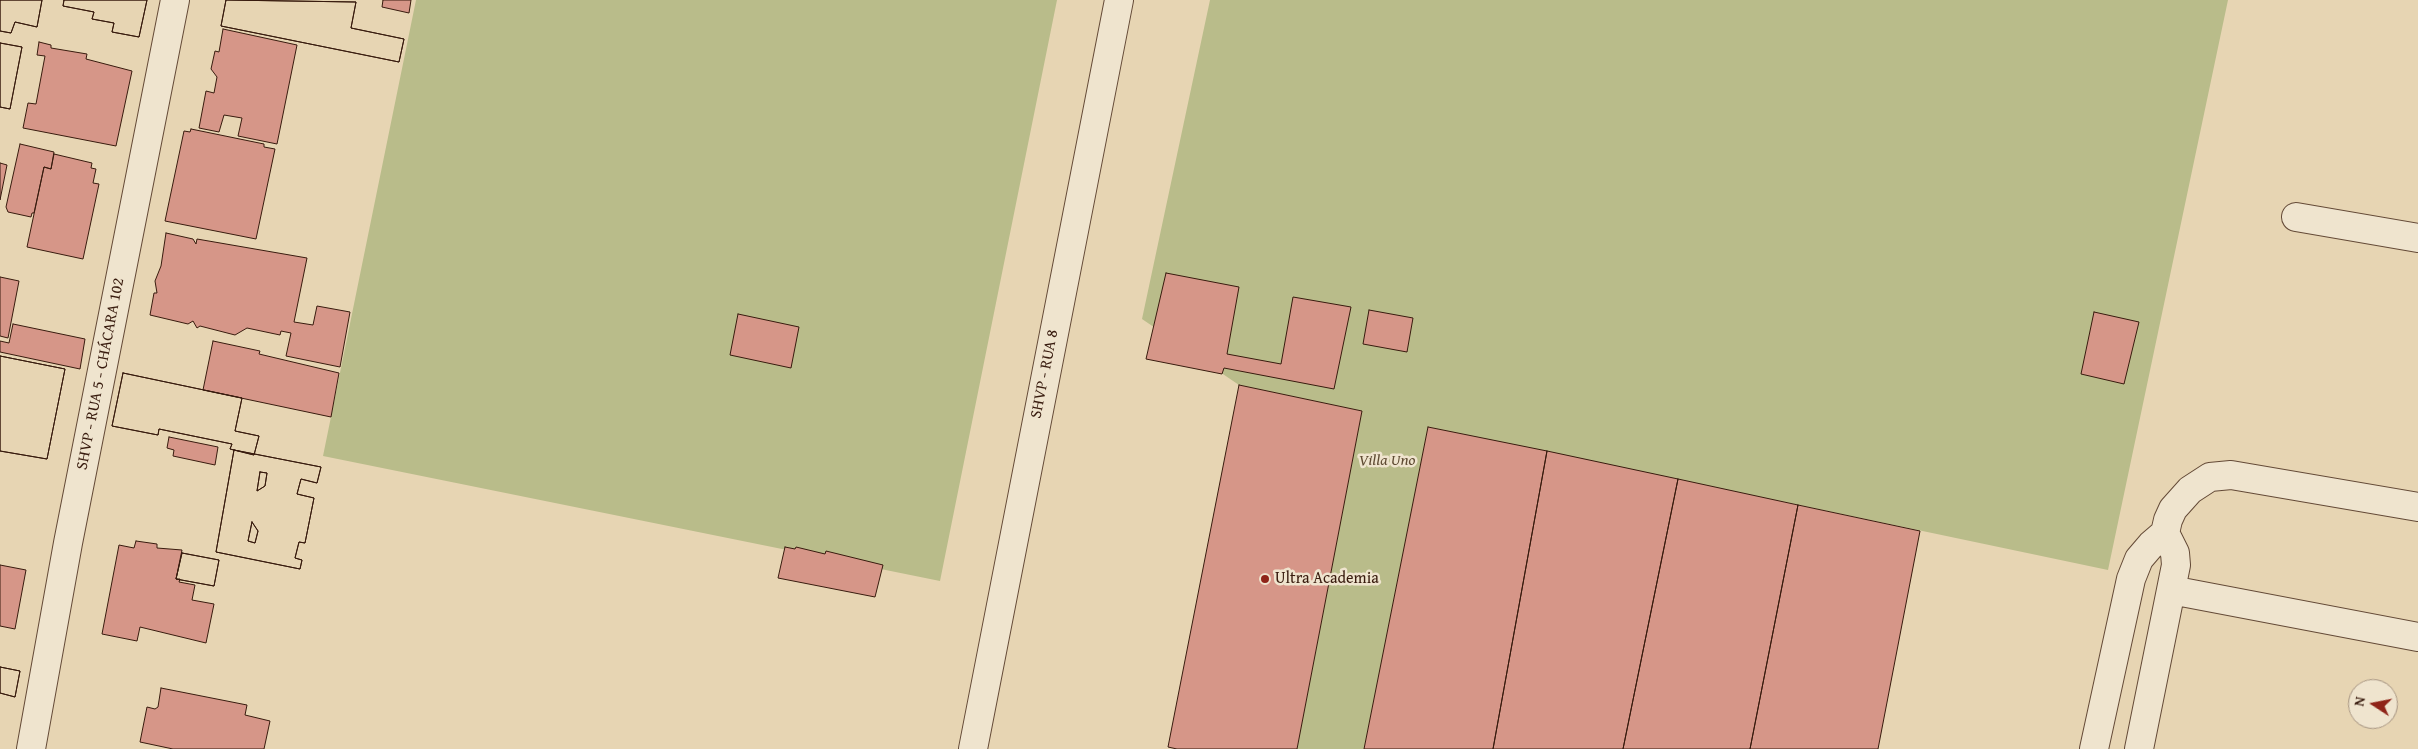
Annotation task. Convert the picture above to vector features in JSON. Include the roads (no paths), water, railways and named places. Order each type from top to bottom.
[{"type":"street","name":"SHVP - RUA 5 - CHÁCARA 102","points":[[31,749],[68,543],[174,0]]},
{"type":"street","name":"SHVP - RUA 8","points":[[973,749],[1119,0]]},
{"type":"street","points":[[2296,217],[2418,238]]},
{"type":"street","points":[[2094,749],[2131,579],[2139,559],[2165,533],[2173,509],[2190,490],[2210,477],[2230,475],[2418,507]]},
{"type":"street","points":[[2138,749],[2176,565],[2175,553],[2165,533]]},
{"type":"street","points":[[2171,590],[2418,637]]},
{"type":"street","points":[[2107,692],[2148,702]]},
{"type":"place","name":"Ultra Academia","points":[[1265,579]]},
{"type":"park label","name":"Villa Uno","points":[[1387,461]]}]
